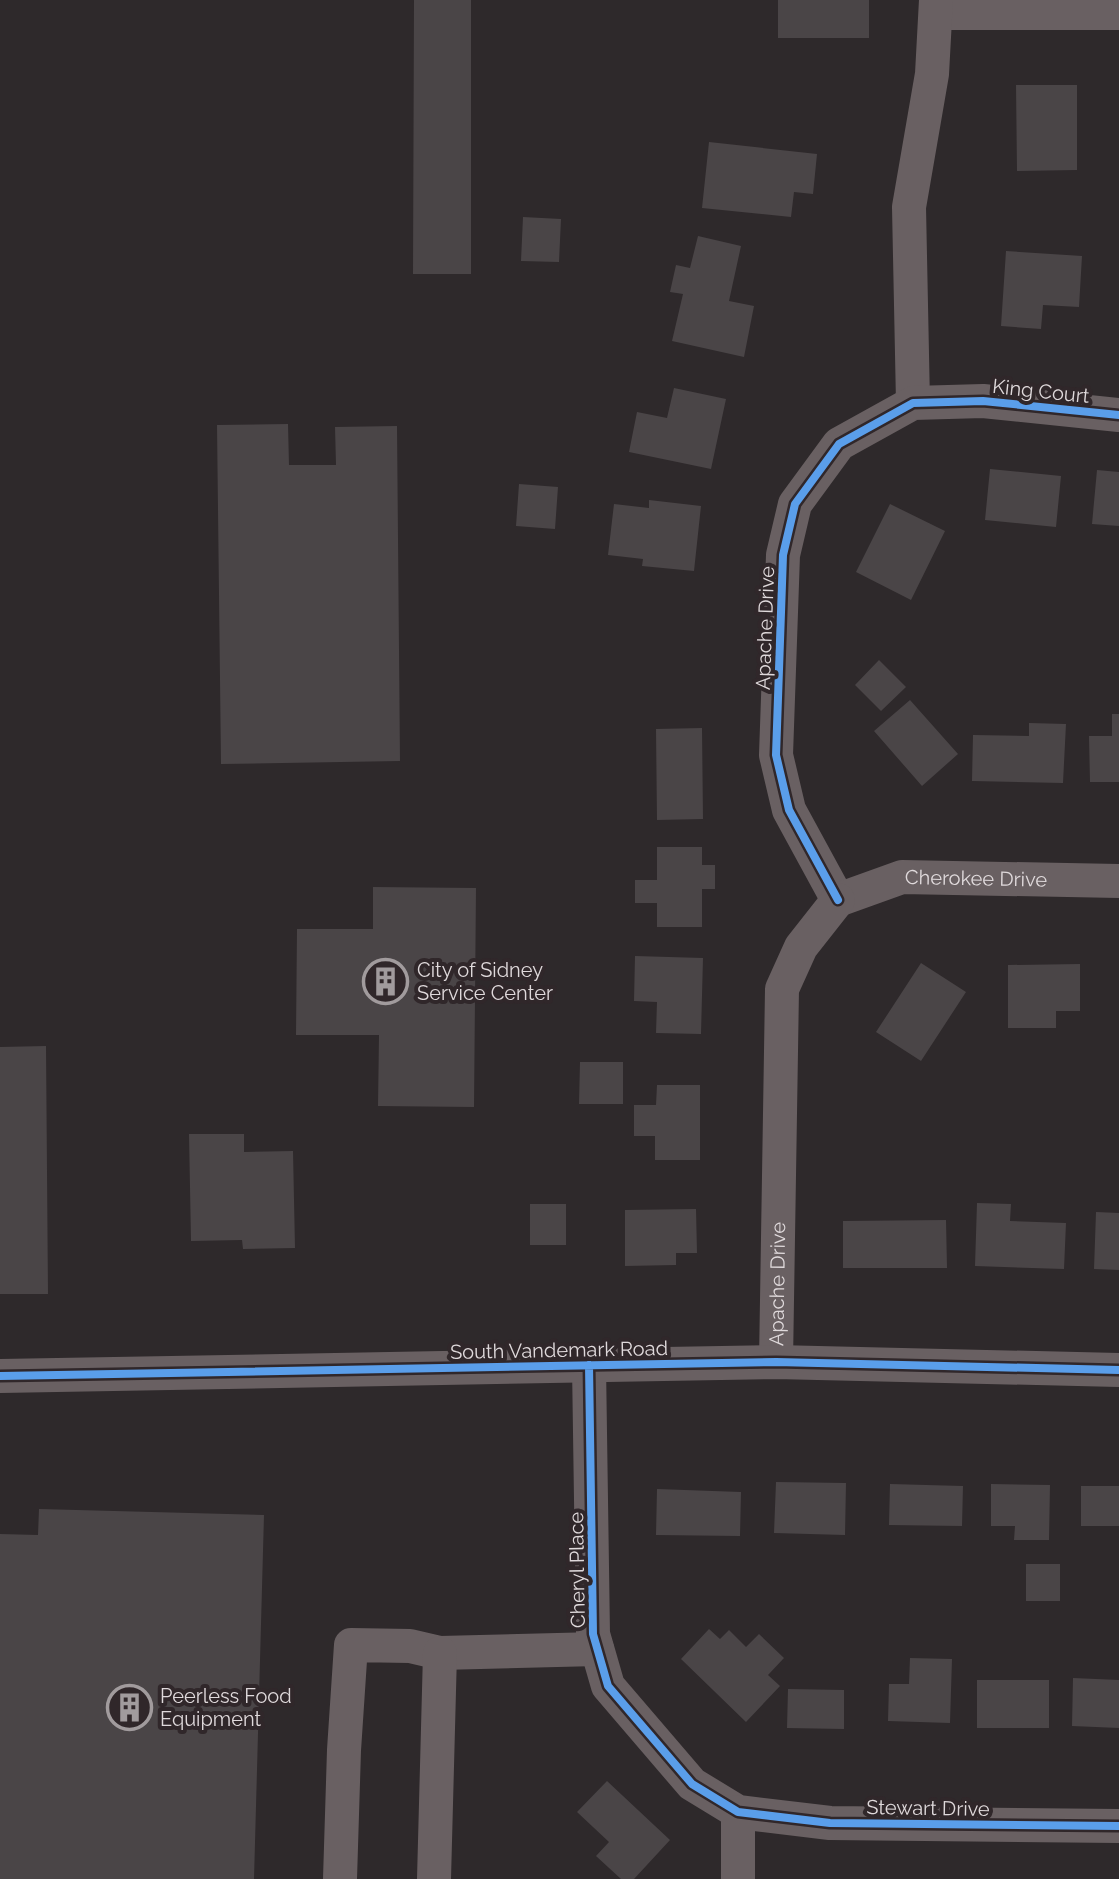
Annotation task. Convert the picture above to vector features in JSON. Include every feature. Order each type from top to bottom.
[{"type":"street","points":[[913,403],[909,207],[932,74],[936,6],[1119,13]]},
{"type":"street","name":"King Court","points":[[913,403],[983,401],[1119,415]]},
{"type":"street","name":"Apache Drive","points":[[776,1362],[782,989],[801,947],[838,900],[789,810],[776,755],[783,555],[795,504],[839,444],[913,403]]},
{"type":"street","name":"Cherokee Drive","points":[[838,900],[902,877],[1119,881]]},
{"type":"street","name":"South Vandemark Road","points":[[0,1376],[776,1362],[1119,1370]]},
{"type":"street","name":"Cheryl Place","points":[[589,1365],[593,1634],[608,1686],[692,1784],[738,1812]]},
{"type":"street","points":[[340,1879],[351,1645],[410,1646],[440,1653],[597,1649]]},
{"type":"street","points":[[434,1879],[440,1653]]},
{"type":"street","points":[[738,1812],[738,1879]]},
{"type":"street","name":"Stewart Drive","points":[[738,1812],[830,1823],[1119,1826]]},
{"type":"building","points":[[414,0],[471,0],[471,274],[413,274]]},
{"type":"building","points":[[778,0],[869,0],[869,38],[778,38]]},
{"type":"building","points":[[1016,85],[1077,85],[1077,170],[1017,171]]},
{"type":"building","points":[[709,142],[817,154],[813,194],[794,192],[791,217],[702,208]]},
{"type":"building","points":[[523,217],[561,219],[559,262],[521,261]]},
{"type":"building","points":[[698,236],[741,246],[729,301],[754,306],[744,357],[672,341],[683,294],[670,292],[676,265],[690,268]]},
{"type":"building","points":[[1006,251],[1082,256],[1079,307],[1043,305],[1041,329],[1001,326]]},
{"type":"building","points":[[674,388],[726,399],[711,469],[629,452],[637,412],[667,418]]},
{"type":"building","points":[[288,424],[289,465],[336,465],[335,427],[397,426],[400,761],[221,764],[217,425]]},
{"type":"building","points":[[990,469],[1061,476],[1056,527],[985,520]]},
{"type":"building","points":[[1097,470],[1119,472],[1119,526],[1092,524]]},
{"type":"building","points":[[519,484],[558,487],[555,529],[516,526]]},
{"type":"building","points":[[649,500],[701,506],[694,571],[642,566],[643,559],[608,555],[614,504],[649,508]]},
{"type":"building","points":[[890,504],[945,531],[911,600],[856,572]]},
{"type":"building","points":[[879,660],[906,687],[881,711],[855,685]]},
{"type":"building","points":[[910,700],[958,754],[922,786],[874,731]]},
{"type":"building","points":[[1112,714],[1119,714],[1119,782],[1090,782],[1089,736],[1112,736]]},
{"type":"building","points":[[1029,723],[1066,724],[1063,783],[972,781],[973,735],[1029,736]]},
{"type":"building","points":[[702,728],[703,819],[657,820],[656,729]]},
{"type":"building","points":[[657,847],[702,847],[702,865],[715,865],[715,889],[702,889],[702,927],[657,927],[657,903],[635,903],[635,880],[657,880]]},
{"type":"building","name":"City of Sidney Service Center","points":[[373,887],[476,888],[474,1107],[378,1106],[379,1035],[296,1035],[297,929],[373,929]]},
{"type":"building","points":[[635,956],[703,958],[701,1034],[656,1033],[657,1002],[634,1001]]},
{"type":"building","points":[[921,963],[966,992],[921,1061],[876,1032]]},
{"type":"building","points":[[1080,964],[1080,1011],[1056,1011],[1056,1028],[1008,1028],[1008,965]]},
{"type":"building","points":[[46,1046],[48,1294],[0,1294],[0,1047]]},
{"type":"building","points":[[580,1062],[623,1062],[623,1104],[579,1104]]},
{"type":"building","points":[[657,1085],[700,1085],[700,1160],[655,1160],[655,1136],[634,1136],[634,1105],[656,1105]]},
{"type":"building","points":[[189,1134],[244,1134],[244,1152],[293,1151],[295,1248],[243,1249],[242,1240],[191,1241]]},
{"type":"building","points":[[977,1203],[1011,1204],[1010,1221],[1066,1223],[1064,1269],[975,1266]]},
{"type":"building","points":[[530,1204],[566,1204],[566,1245],[530,1245]]},
{"type":"building","points":[[696,1209],[697,1253],[676,1253],[676,1265],[625,1266],[625,1210]]},
{"type":"building","points":[[1096,1212],[1119,1213],[1119,1270],[1094,1269]]},
{"type":"building","points":[[946,1220],[947,1268],[843,1268],[843,1221]]},
{"type":"building","points":[[776,1482],[846,1483],[845,1535],[774,1533]]},
{"type":"building","points":[[890,1484],[963,1486],[962,1526],[889,1525]]},
{"type":"building","points":[[991,1484],[1050,1485],[1049,1540],[1014,1540],[1015,1526],[991,1526]]},
{"type":"building","points":[[1081,1486],[1119,1486],[1119,1526],[1081,1526]]},
{"type":"building","points":[[657,1489],[741,1492],[740,1536],[656,1535]]},
{"type":"building","name":"Peerless Food Equipment","points":[[39,1509],[264,1515],[254,1879],[0,1879],[0,1534],[38,1535]]},
{"type":"building","points":[[1026,1564],[1060,1564],[1060,1601],[1026,1601]]},
{"type":"building","points":[[709,1629],[720,1639],[729,1630],[746,1647],[759,1634],[784,1658],[768,1675],[780,1686],[746,1722],[681,1659]]},
{"type":"building","points":[[910,1658],[952,1659],[950,1723],[888,1721],[889,1684],[909,1684]]},
{"type":"building","points":[[1073,1678],[1119,1680],[1119,1728],[1072,1726]]},
{"type":"building","points":[[977,1680],[1049,1680],[1049,1728],[977,1728]]},
{"type":"building","points":[[788,1689],[844,1690],[844,1729],[787,1728]]},
{"type":"building","points":[[607,1781],[670,1840],[634,1879],[621,1879],[596,1856],[609,1842],[577,1812]]},
{"type":"cycle path","points":[[838,900],[789,810],[776,755],[783,555],[795,504],[839,444],[913,403],[983,401],[1119,415]]},
{"type":"cycle path","points":[[0,1376],[776,1362],[1119,1370]]},
{"type":"cycle path","points":[[589,1365],[593,1634],[608,1686],[692,1784],[738,1812],[830,1823],[1119,1826]]},
{"type":"place","name":"City of Sidney Service Center","points":[[386,982]]},
{"type":"place","name":"Peerless Food Equipment","points":[[129,1707]]}]
